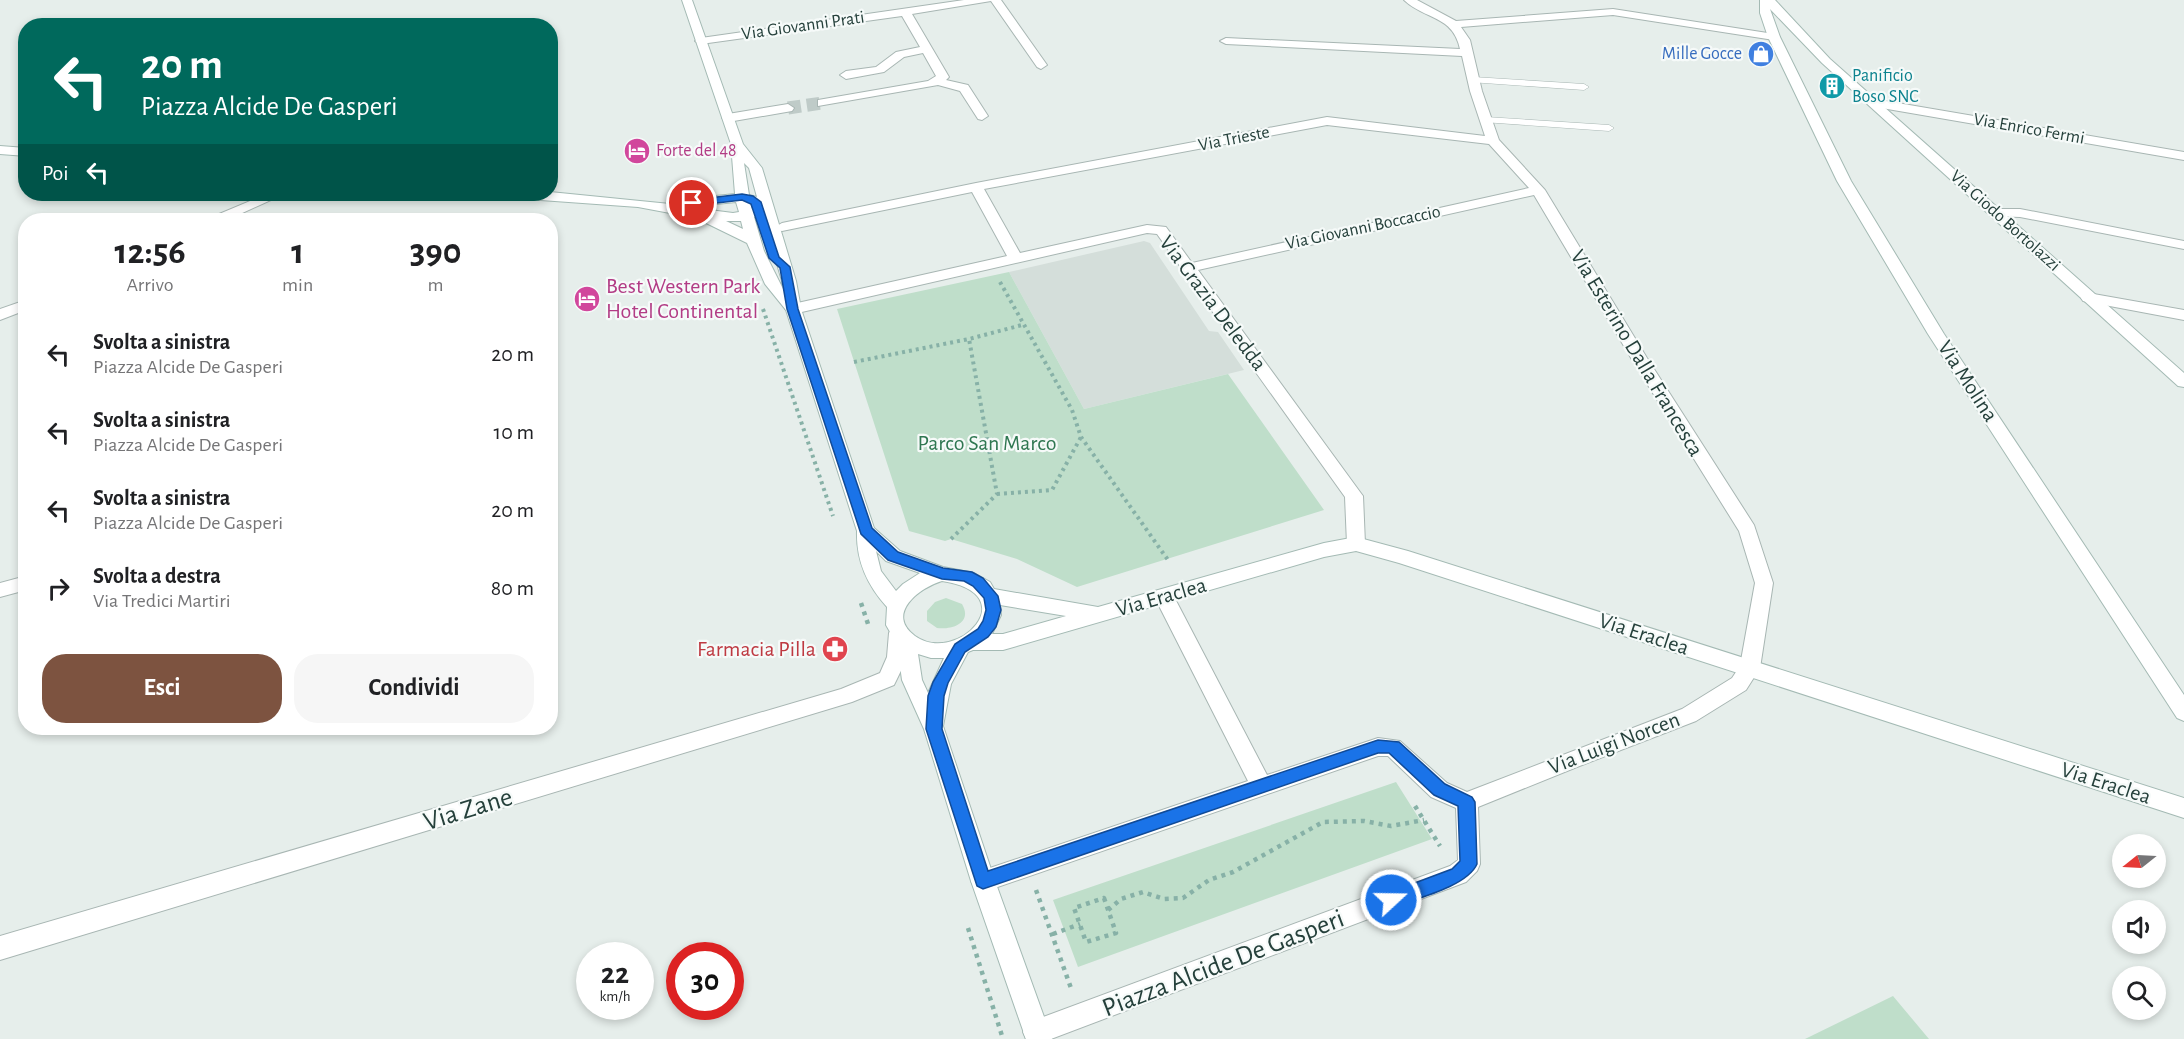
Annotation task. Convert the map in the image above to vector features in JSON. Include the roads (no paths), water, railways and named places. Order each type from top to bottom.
[{"type":"street","points":[[687,0],[737,144],[755,168],[754,242],[772,284],[793,309]]},
{"type":"street","name":"Via Giovanni Prati","points":[[701,41],[987,0]]},
{"type":"street","points":[[996,0],[1041,65]]},
{"type":"street","points":[[1409,0],[1454,24],[1613,12],[1774,37]]},
{"type":"street","name":"Via Giodo Bortolazzi","points":[[1767,0],[1765,13],[1774,37],[1797,43],[1826,62]]},
{"type":"street","name":"Via Giodo Bortolazzi","points":[[1767,0],[1826,62],[1998,213],[2088,298],[2184,382]]},
{"type":"street","points":[[1602,1],[1613,12]]},
{"type":"street","points":[[822,103],[931,84],[943,77],[905,12]]},
{"type":"street","name":"Via Esterino Dalla Francesca","points":[[1454,24],[1464,40],[1473,80],[1493,141],[1538,190],[1639,358],[1748,530],[1764,583],[1750,668]]},
{"type":"street","name":"Via Molina","points":[[1774,37],[1844,181],[1936,334],[2184,712]]},
{"type":"street","points":[[1226,41],[1466,53]]},
{"type":"street","points":[[846,75],[880,70],[900,54],[926,49]]},
{"type":"street","points":[[936,81],[963,88],[982,116]]},
{"type":"street","name":"Via Enrico Fermi","points":[[1874,103],[2184,156]]},
{"type":"street","points":[[728,118],[788,108]]},
{"type":"street","name":"Via Trieste","points":[[782,227],[975,187],[1327,122],[1493,141]]},
{"type":"street","points":[[737,144],[737,164],[742,197]]},
{"type":"street","points":[[0,150],[18,151]]},
{"type":"street","points":[[975,187],[1016,260]]},
{"type":"street","name":"Via Giovanni Boccaccio","points":[[1189,268],[1538,190]]},
{"type":"street","points":[[558,197],[657,205],[702,216],[741,233],[754,242]]},
{"type":"street","points":[[657,205],[742,197],[756,207],[774,258],[785,267],[793,309],[866,531],[864,548],[867,562],[880,588],[896,604]]},
{"type":"street","points":[[233,213],[261,201]]},
{"type":"street","points":[[254,213],[274,201]]},
{"type":"street","points":[[702,216],[756,207]]},
{"type":"street","points":[[1998,213],[2020,213],[2184,245]]},
{"type":"street","name":"Via Grazia Deledda","points":[[793,309],[1147,229],[1161,230],[1354,496],[1356,544]]},
{"type":"street","points":[[2088,298],[2184,315]]},
{"type":"street","points":[[0,315],[18,307]]},
{"type":"street","points":[[866,531],[893,556],[942,573],[972,579],[986,588],[990,596],[993,610],[990,623],[966,645],[940,682],[936,696],[934,729]]},
{"type":"street","name":"Via Eraclea","points":[[966,645],[1003,642],[1314,553],[1356,544],[1401,556],[2184,808]]},
{"type":"street","points":[[942,573],[910,586],[896,604],[894,613],[903,636],[912,680],[934,729],[983,880],[1038,1036]]},
{"type":"street","points":[[0,590],[18,585]]},
{"type":"street","name":"Via Eraclea","points":[[990,596],[1100,614]]},
{"type":"street","points":[[1164,596],[1262,787]]},
{"type":"street","points":[[903,636],[930,650],[945,651],[966,645]]},
{"type":"street","name":"Via Zane","points":[[0,948],[845,696],[887,679],[903,636]]},
{"type":"street","name":"Via Luigi Norcen","points":[[1467,802],[1569,760],[1689,715],[1739,684],[1750,668]]},
{"type":"street","points":[[983,880],[1378,747],[1393,747],[1439,790],[1467,802]]},
{"type":"street","name":"Piazza Alcide De Gasperi","points":[[1038,1036],[1080,1017],[1458,874],[1469,864],[1467,802]]},
{"type":"lane","points":[[1473,80],[1584,87]]},
{"type":"lane","points":[[1486,120],[1609,128]]},
{"type":"tunnel","points":[[788,108],[822,103]]},
{"type":"place","name":"Mille Gocce","points":[[1761,54]]},
{"type":"place","name":"Panificio Boso SNC","points":[[1832,86]]},
{"type":"place","name":"Forte del 48","points":[[637,151]]},
{"type":"place","name":"Best Western Park Hotel Continental","points":[[587,299]]},
{"type":"place","name":"Farmacia Pilla","points":[[835,649]]},
{"type":"park label","name":"Parco San Marco","points":[[987,443]]}]
